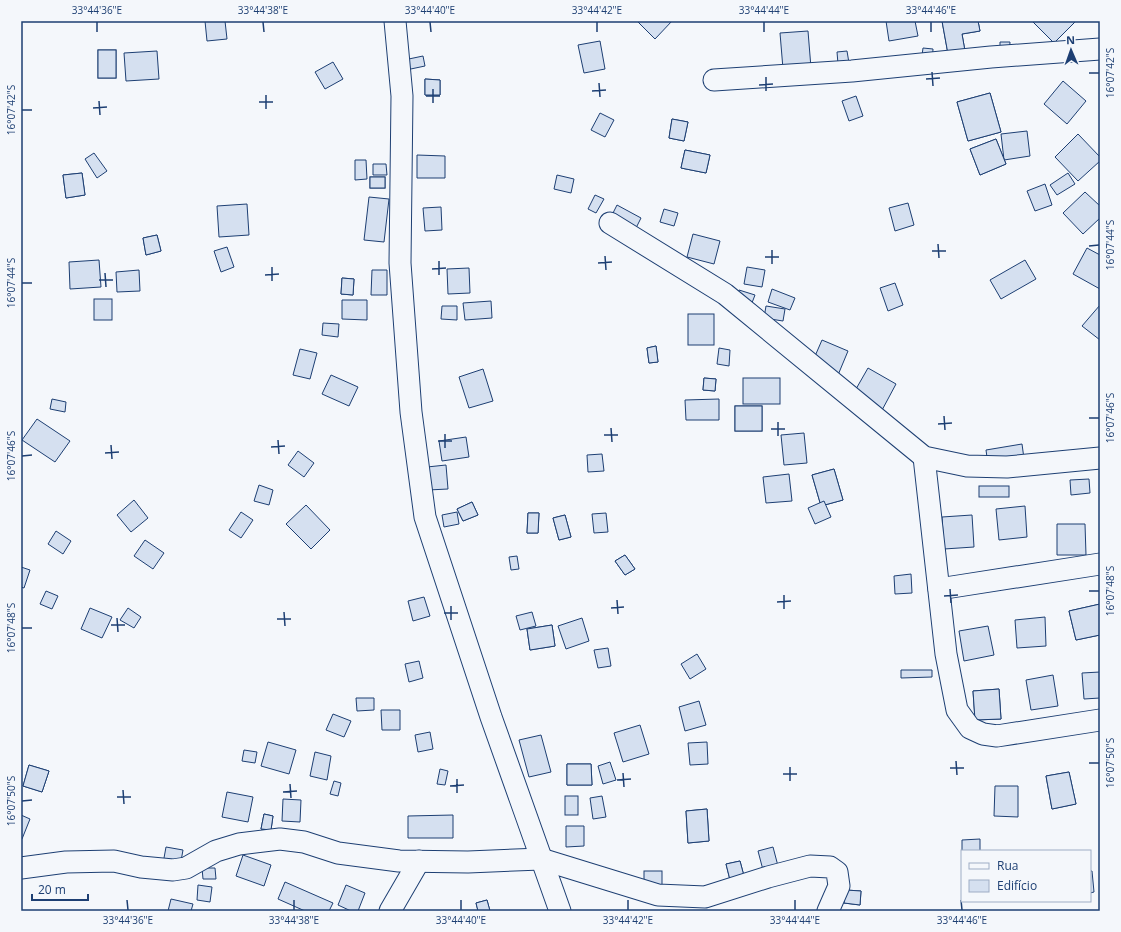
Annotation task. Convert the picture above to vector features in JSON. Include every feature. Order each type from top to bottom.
[{"type":"street","points":[[395,21],[402,96],[400,263],[411,412],[425,516],[491,717],[560,911]]},
{"type":"street","points":[[714,80],[852,71],[991,57],[1100,49]]},
{"type":"street","points":[[610,223],[725,294],[924,457],[967,466],[1007,467],[1100,458]]},
{"type":"street","points":[[924,457],[946,654],[957,710],[970,728],[982,734],[997,736],[1100,720]]},
{"type":"street","points":[[939,589],[1100,564]]},
{"type":"street","points":[[21,868],[66,862],[114,861],[141,867],[173,870],[186,868],[216,851],[239,844],[280,839],[304,842],[338,853],[399,861],[468,862],[541,860],[658,895],[705,897],[768,877],[810,866],[830,867],[837,872],[839,886],[828,911]]},
{"type":"street","points":[[390,911],[419,861]]},
{"type":"building","points":[[205,21],[225,21],[227,39],[207,41]]},
{"type":"building","points":[[672,21],[655,39],[638,22]]},
{"type":"building","points":[[886,21],[915,21],[918,36],[889,41]]},
{"type":"building","points":[[942,21],[978,21],[980,31],[962,34],[965,51],[948,54]]},
{"type":"building","points":[[942,21],[978,21],[980,31],[962,34],[965,51],[948,54]]},
{"type":"building","points":[[1032,21],[1075,21],[1075,22],[1054,43]]},
{"type":"building","points":[[808,31],[811,68],[783,69],[780,33]]},
{"type":"building","points":[[600,41],[605,69],[584,73],[578,45]]},
{"type":"building","points":[[1000,42],[1010,42],[1009,58],[1000,57]]},
{"type":"building","points":[[923,48],[933,49],[932,65],[921,63]]},
{"type":"building","points":[[98,50],[116,50],[116,78],[98,78]]},
{"type":"building","points":[[98,50],[116,50],[116,78],[98,78]]},
{"type":"building","points":[[157,51],[159,79],[126,81],[124,53]]},
{"type":"building","points":[[847,51],[849,63],[838,64],[837,52]]},
{"type":"building","points":[[423,56],[425,66],[406,70],[404,60]]},
{"type":"building","points":[[333,62],[343,79],[325,89],[315,72]]},
{"type":"building","points":[[425,79],[440,80],[440,95],[425,95]]},
{"type":"building","points":[[425,79],[440,80],[440,95],[425,95]]},
{"type":"building","points":[[1063,81],[1086,101],[1067,124],[1044,104]]},
{"type":"building","points":[[990,93],[1001,132],[968,141],[957,102]]},
{"type":"building","points":[[990,93],[1001,132],[968,141],[957,102]]},
{"type":"building","points":[[856,96],[863,116],[849,121],[842,101]]},
{"type":"building","points":[[600,113],[614,120],[605,137],[591,130]]},
{"type":"building","points":[[672,119],[688,122],[684,141],[669,138]]},
{"type":"building","points":[[672,119],[688,122],[684,141],[669,138]]},
{"type":"building","points":[[1027,131],[1030,156],[1004,160],[1001,134]]},
{"type":"building","points":[[1078,134],[1100,157],[1100,161],[1078,181],[1055,157]]},
{"type":"building","points":[[996,139],[1006,164],[980,175],[970,149]]},
{"type":"building","points":[[996,139],[1006,164],[980,175],[970,149]]},
{"type":"building","points":[[685,150],[710,155],[706,173],[681,168]]},
{"type":"building","points":[[685,150],[710,155],[706,173],[681,168]]},
{"type":"building","points":[[94,153],[107,171],[97,178],[85,159]]},
{"type":"building","points":[[417,155],[445,156],[445,178],[417,178]]},
{"type":"building","points":[[355,160],[366,160],[367,179],[355,180]]},
{"type":"building","points":[[373,164],[386,164],[387,175],[373,175]]},
{"type":"building","points":[[82,173],[85,195],[66,198],[63,175]]},
{"type":"building","points":[[82,173],[85,195],[66,198],[63,175]]},
{"type":"building","points":[[1068,173],[1075,184],[1057,195],[1050,185]]},
{"type":"building","points":[[557,175],[574,179],[571,193],[554,189]]},
{"type":"building","points":[[370,177],[385,177],[385,188],[370,188]]},
{"type":"building","points":[[370,177],[385,177],[385,188],[370,188]]},
{"type":"building","points":[[1045,184],[1052,205],[1035,211],[1027,191]]},
{"type":"building","points":[[1085,192],[1100,206],[1100,218],[1083,234],[1063,213]]},
{"type":"building","points":[[595,195],[604,199],[596,213],[588,209]]},
{"type":"building","points":[[369,197],[389,199],[384,242],[364,240]]},
{"type":"building","points":[[908,203],[914,225],[895,231],[889,208]]},
{"type":"building","points":[[247,204],[249,235],[219,237],[217,206]]},
{"type":"building","points":[[617,205],[641,218],[633,234],[609,221]]},
{"type":"building","points":[[441,207],[442,230],[425,231],[423,208]]},
{"type":"building","points":[[664,209],[678,213],[674,226],[660,222]]},
{"type":"building","points":[[693,234],[720,241],[714,264],[687,257]]},
{"type":"building","points":[[157,235],[161,251],[146,255],[143,238]]},
{"type":"building","points":[[157,235],[161,251],[146,255],[143,238]]},
{"type":"building","points":[[227,247],[234,267],[221,272],[214,251]]},
{"type":"building","points":[[1087,248],[1100,255],[1100,289],[1073,274]]},
{"type":"building","points":[[99,260],[101,287],[70,289],[69,262]]},
{"type":"building","points":[[1025,260],[1036,279],[1001,299],[990,280]]},
{"type":"building","points":[[747,267],[765,270],[762,287],[744,284]]},
{"type":"building","points":[[469,268],[470,293],[448,294],[447,269]]},
{"type":"building","points":[[139,270],[140,291],[117,292],[116,272]]},
{"type":"building","points":[[372,270],[387,270],[387,295],[371,295]]},
{"type":"building","points":[[342,278],[354,279],[353,295],[341,294]]},
{"type":"building","points":[[342,278],[354,279],[353,295],[341,294]]},
{"type":"building","points":[[895,283],[903,305],[888,311],[880,288]]},
{"type":"building","points":[[772,289],[795,298],[790,310],[768,302]]},
{"type":"building","points":[[739,290],[755,295],[750,308],[734,303]]},
{"type":"building","points":[[94,299],[112,299],[112,320],[94,320]]},
{"type":"building","points":[[342,300],[367,300],[367,320],[342,319]]},
{"type":"building","points":[[491,301],[492,318],[465,320],[463,303]]},
{"type":"building","points":[[1100,305],[1100,340],[1082,326]]},
{"type":"building","points":[[442,306],[457,306],[457,320],[441,319]]},
{"type":"building","points":[[766,306],[785,309],[783,321],[764,318]]},
{"type":"building","points":[[688,314],[714,314],[714,345],[688,345]]},
{"type":"building","points":[[323,323],[339,324],[338,337],[322,335]]},
{"type":"building","points":[[822,340],[848,351],[838,375],[812,363]]},
{"type":"building","points":[[656,346],[658,362],[649,363],[647,348]]},
{"type":"building","points":[[656,346],[658,362],[649,363],[647,348]]},
{"type":"building","points":[[719,348],[730,350],[729,366],[717,364]]},
{"type":"building","points":[[300,349],[317,353],[310,379],[293,375]]},
{"type":"building","points":[[868,368],[896,384],[881,412],[852,396]]},
{"type":"building","points":[[483,369],[493,401],[469,408],[459,377]]},
{"type":"building","points":[[331,375],[358,387],[349,406],[322,394]]},
{"type":"building","points":[[704,378],[716,379],[715,391],[703,390]]},
{"type":"building","points":[[704,378],[716,379],[715,391],[703,390]]},
{"type":"building","points":[[743,378],[780,378],[780,404],[743,404]]},
{"type":"building","points":[[52,399],[66,402],[65,412],[50,409]]},
{"type":"building","points":[[719,399],[719,420],[686,420],[685,400]]},
{"type":"building","points":[[735,406],[762,406],[762,431],[735,431]]},
{"type":"building","points":[[735,406],[762,406],[762,431],[735,431]]},
{"type":"building","points":[[37,419],[70,441],[55,462],[22,440]]},
{"type":"building","points":[[804,433],[807,463],[784,465],[781,435]]},
{"type":"building","points":[[466,437],[469,457],[442,461],[439,441]]},
{"type":"building","points":[[1022,444],[1025,466],[989,472],[986,450]]},
{"type":"building","points":[[298,451],[314,463],[304,477],[288,465]]},
{"type":"building","points":[[602,454],[604,471],[588,472],[587,455]]},
{"type":"building","points":[[446,465],[448,489],[428,490],[427,467]]},
{"type":"building","points":[[834,469],[843,500],[821,506],[812,475]]},
{"type":"building","points":[[834,469],[843,500],[821,506],[812,475]]},
{"type":"building","points":[[789,474],[792,501],[766,503],[763,477]]},
{"type":"building","points":[[1089,479],[1090,493],[1071,495],[1070,480]]},
{"type":"building","points":[[259,485],[273,490],[269,505],[254,501]]},
{"type":"building","points":[[979,486],[1009,486],[1009,497],[979,497]]},
{"type":"building","points":[[134,500],[148,518],[131,532],[117,515]]},
{"type":"building","points":[[824,501],[831,517],[815,524],[808,508]]},
{"type":"building","points":[[472,502],[478,515],[463,521],[457,509]]},
{"type":"building","points":[[472,502],[478,515],[463,521],[457,509]]},
{"type":"building","points":[[306,505],[330,530],[311,549],[286,524]]},
{"type":"building","points":[[1025,506],[1027,537],[999,540],[996,509]]},
{"type":"building","points":[[241,512],[253,520],[241,538],[229,530]]},
{"type":"building","points":[[457,512],[459,524],[444,527],[442,515]]},
{"type":"building","points":[[528,513],[539,513],[538,533],[527,533]]},
{"type":"building","points":[[528,513],[539,513],[538,533],[527,533]]},
{"type":"building","points":[[606,513],[608,532],[594,533],[592,514]]},
{"type":"building","points":[[565,515],[571,537],[559,540],[553,518]]},
{"type":"building","points":[[565,515],[571,537],[559,540],[553,518]]},
{"type":"building","points":[[972,515],[974,547],[944,549],[942,517]]},
{"type":"building","points":[[1057,524],[1085,524],[1086,555],[1057,555]]},
{"type":"building","points":[[56,531],[71,541],[63,554],[48,544]]},
{"type":"building","points":[[145,540],[164,553],[153,569],[134,556]]},
{"type":"building","points":[[625,555],[635,569],[625,575],[615,561]]},
{"type":"building","points":[[625,555],[635,569],[625,575],[615,561]]},
{"type":"building","points":[[517,556],[519,569],[511,570],[509,557]]},
{"type":"building","points":[[21,567],[30,570],[24,588],[21,587]]},
{"type":"building","points":[[911,574],[912,593],[895,594],[894,576]]},
{"type":"building","points":[[46,591],[58,596],[52,609],[40,604]]},
{"type":"building","points":[[424,597],[430,616],[413,621],[408,601]]},
{"type":"building","points":[[1100,604],[1100,635],[1076,640],[1069,611]]},
{"type":"building","points":[[1100,604],[1100,635],[1076,640],[1069,611]]},
{"type":"building","points":[[90,608],[112,617],[102,638],[81,629]]},
{"type":"building","points":[[128,608],[141,617],[134,628],[120,620]]},
{"type":"building","points":[[532,612],[536,626],[520,630],[516,616]]},
{"type":"building","points":[[1045,617],[1046,646],[1017,648],[1015,620]]},
{"type":"building","points":[[582,618],[589,641],[566,649],[558,626]]},
{"type":"building","points":[[552,625],[555,646],[530,650],[527,629]]},
{"type":"building","points":[[552,625],[555,646],[530,650],[527,629]]},
{"type":"building","points":[[988,626],[994,655],[964,661],[959,631]]},
{"type":"building","points":[[608,648],[611,666],[598,668],[594,650]]},
{"type":"building","points":[[697,654],[706,669],[690,679],[681,664]]},
{"type":"building","points":[[419,661],[423,678],[409,682],[405,664]]},
{"type":"building","points":[[901,670],[932,670],[932,677],[901,678]]},
{"type":"building","points":[[1100,672],[1100,698],[1084,699],[1082,673]]},
{"type":"building","points":[[1053,675],[1058,706],[1031,710],[1026,680]]},
{"type":"building","points":[[999,689],[1001,719],[975,720],[973,691]]},
{"type":"building","points":[[999,689],[1001,719],[975,720],[973,691]]},
{"type":"building","points":[[356,698],[374,698],[374,710],[357,711]]},
{"type":"building","points":[[699,701],[706,725],[685,731],[679,707]]},
{"type":"building","points":[[381,710],[400,710],[400,730],[382,730]]},
{"type":"building","points":[[333,714],[351,721],[344,737],[326,730]]},
{"type":"building","points":[[640,725],[649,754],[623,762],[614,733]]},
{"type":"building","points":[[430,732],[433,749],[418,752],[415,735]]},
{"type":"building","points":[[541,735],[551,772],[529,777],[519,740]]},
{"type":"building","points":[[268,742],[296,750],[289,774],[261,766]]},
{"type":"building","points":[[707,742],[708,764],[690,765],[688,743]]},
{"type":"building","points":[[244,750],[257,752],[255,763],[242,761]]},
{"type":"building","points":[[315,752],[331,756],[327,780],[310,776]]},
{"type":"building","points":[[610,762],[616,780],[603,784],[598,766]]},
{"type":"building","points":[[567,764],[591,764],[592,785],[567,785]]},
{"type":"building","points":[[567,764],[591,764],[592,785],[567,785]]},
{"type":"building","points":[[29,765],[49,771],[42,792],[23,786]]},
{"type":"building","points":[[29,765],[49,771],[42,792],[23,786]]},
{"type":"building","points":[[440,769],[448,771],[445,785],[437,784]]},
{"type":"building","points":[[1069,772],[1076,804],[1052,809],[1046,776]]},
{"type":"building","points":[[1069,772],[1076,804],[1052,809],[1046,776]]},
{"type":"building","points":[[334,781],[341,783],[338,796],[330,794]]},
{"type":"building","points":[[995,786],[1018,786],[1018,817],[994,816]]},
{"type":"building","points":[[227,792],[253,797],[248,822],[222,817]]},
{"type":"building","points":[[565,796],[578,796],[578,815],[565,815]]},
{"type":"building","points":[[602,796],[606,817],[593,819],[590,798]]},
{"type":"building","points":[[283,799],[301,800],[300,822],[282,821]]},
{"type":"building","points":[[707,809],[709,841],[688,843],[686,811]]},
{"type":"building","points":[[707,809],[709,841],[688,843],[686,811]]},
{"type":"building","points":[[264,814],[273,816],[271,830],[261,829]]},
{"type":"building","points":[[264,814],[273,816],[271,830],[261,829]]},
{"type":"building","points":[[21,815],[30,819],[22,839],[21,839]]},
{"type":"building","points":[[453,815],[453,838],[408,838],[408,816]]},
{"type":"building","points":[[566,826],[584,826],[584,846],[566,847]]},
{"type":"building","points":[[980,839],[980,850],[962,850],[962,840]]},
{"type":"building","points":[[166,847],[183,850],[179,872],[162,869]]},
{"type":"building","points":[[773,847],[778,866],[763,870],[758,851]]},
{"type":"building","points":[[243,855],[271,865],[264,886],[236,876]]},
{"type":"building","points":[[740,861],[744,876],[730,880],[726,864]]},
{"type":"building","points":[[740,861],[744,876],[730,880],[726,864]]},
{"type":"building","points":[[202,868],[215,868],[216,879],[203,879]]},
{"type":"building","points":[[644,871],[662,871],[662,894],[644,894]]},
{"type":"building","points":[[1091,871],[1092,871],[1094,892],[1091,893]]},
{"type":"building","points":[[285,882],[333,903],[329,911],[305,911],[278,899]]},
{"type":"building","points":[[198,885],[212,887],[210,902],[197,900]]},
{"type":"building","points":[[346,885],[365,893],[358,911],[351,911],[338,905]]},
{"type":"building","points":[[846,890],[861,891],[860,905],[844,903]]},
{"type":"building","points":[[846,890],[861,891],[860,905],[844,903]]},
{"type":"building","points":[[171,899],[193,904],[191,911],[168,911]]},
{"type":"building","points":[[487,900],[490,911],[478,911],[476,903]]},
{"type":"building","points":[[487,900],[490,911],[478,911],[476,903]]}]
